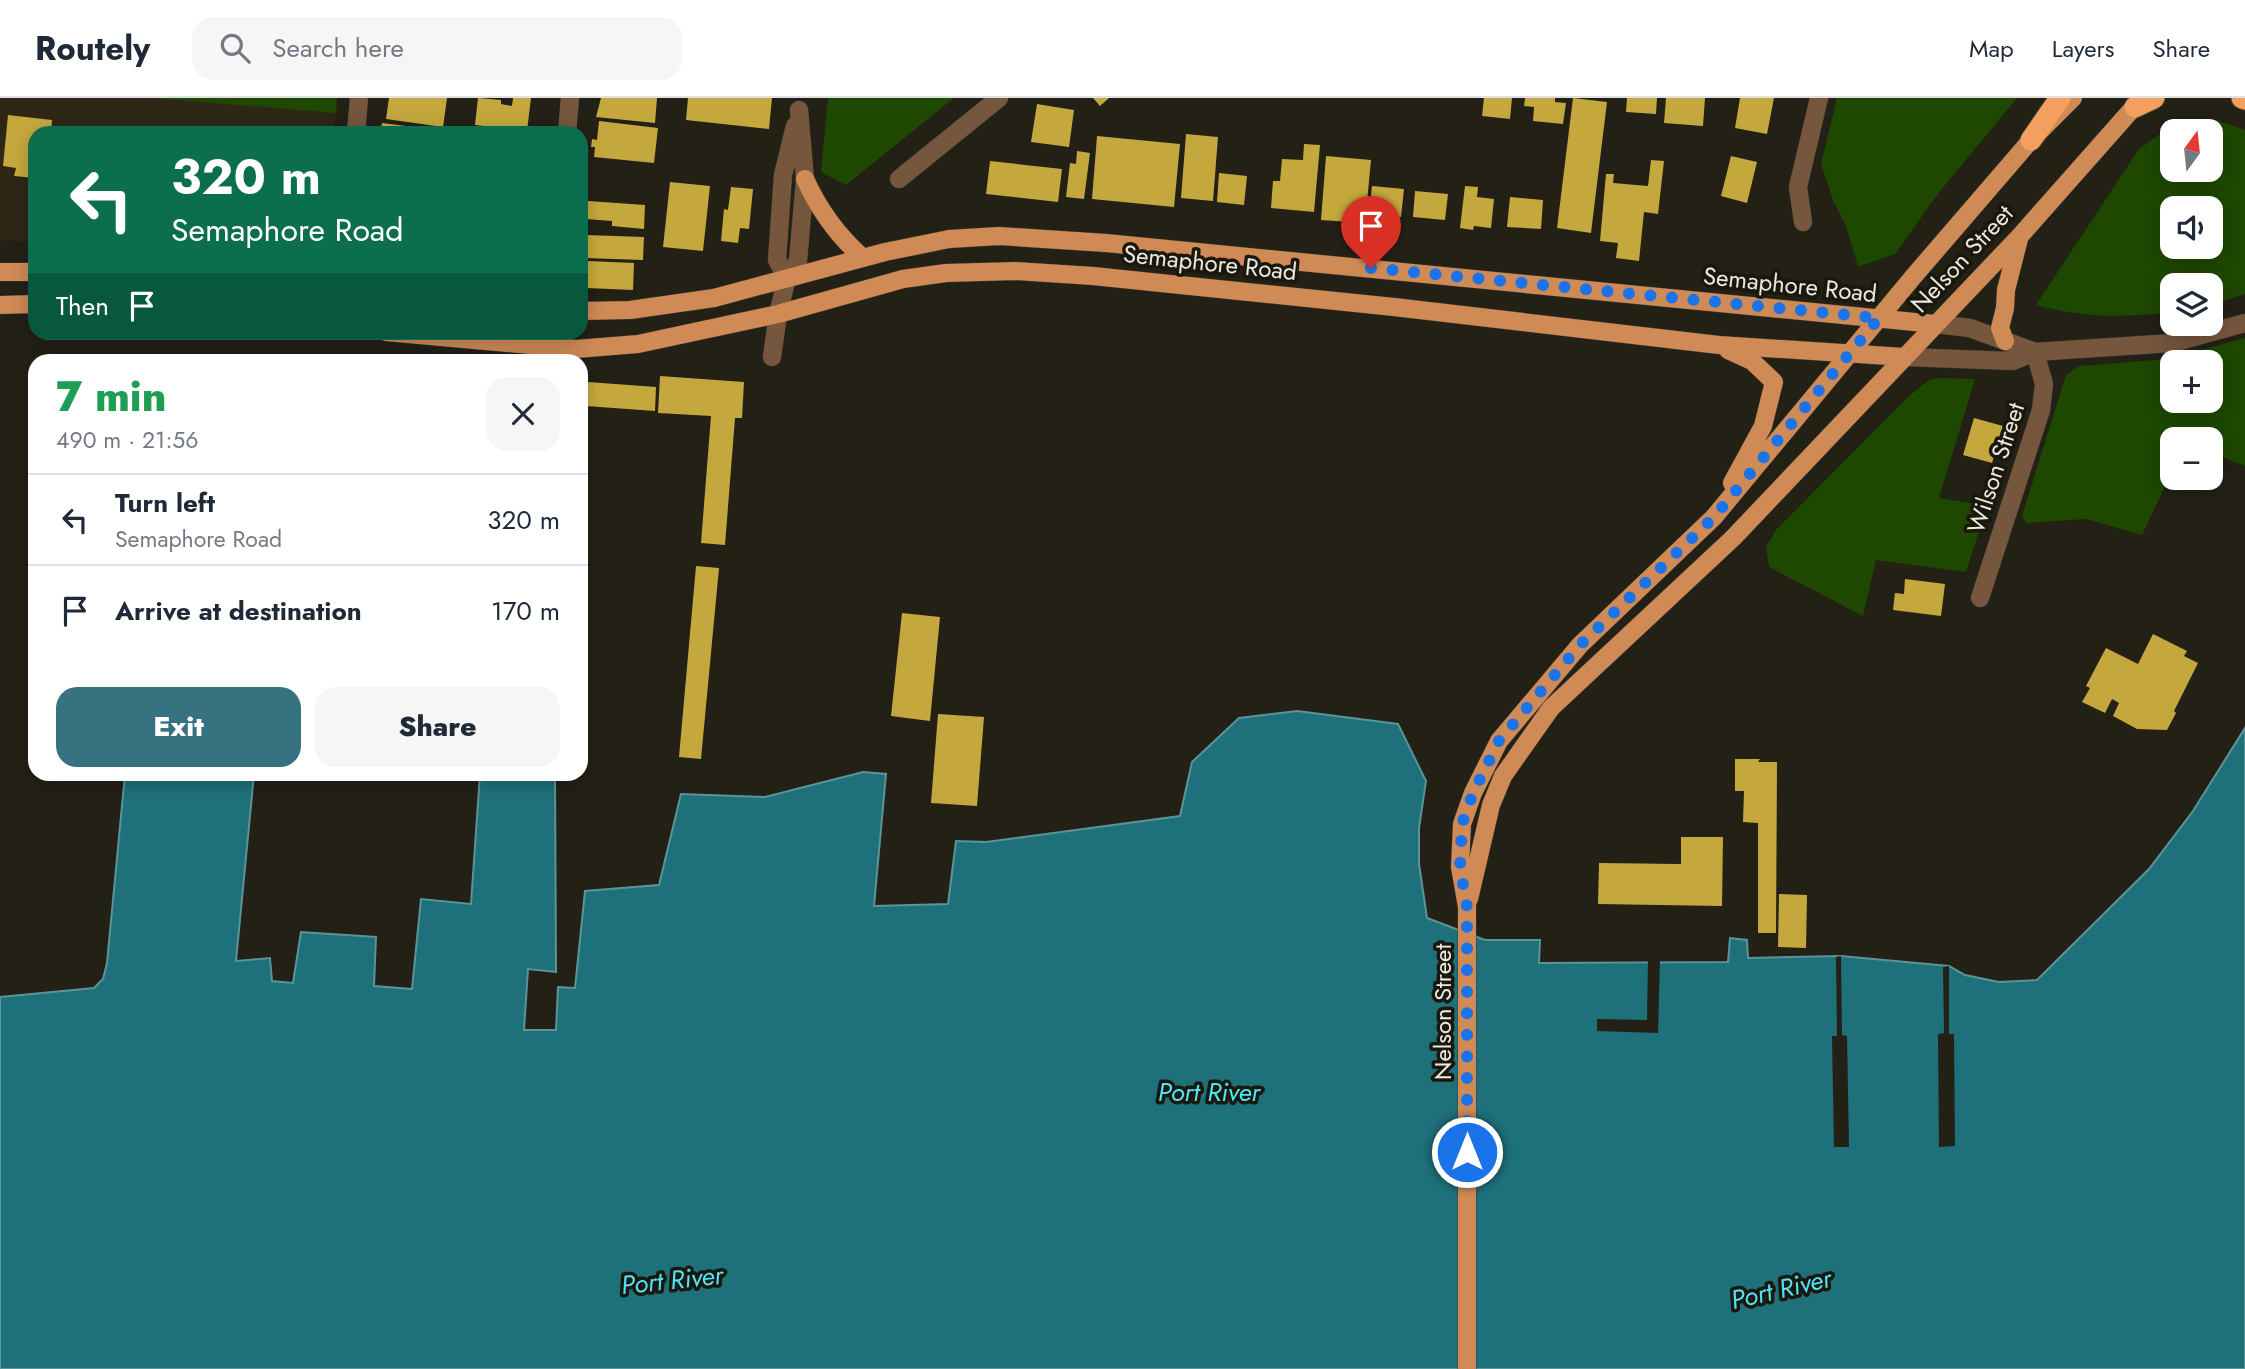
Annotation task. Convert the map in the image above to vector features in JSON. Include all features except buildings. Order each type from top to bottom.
[{"type":"highway","points":[[2031,140],[2060,98]]},
{"type":"main road","name":"Nelson Street","points":[[1466,1369],[1467,907],[1460,867],[1462,824],[1473,793],[1499,741],[1580,645],[1714,517],[2031,140],[2073,98]]},
{"type":"main road","name":"Nelson Street","points":[[1467,907],[1491,805],[1503,776],[1551,708],[1733,538],[2020,236],[2143,101]]},
{"type":"main road","points":[[805,179],[814,200],[844,242],[863,258]]},
{"type":"main road","name":"Semaphore Road","points":[[588,311],[630,310],[714,298],[863,258],[949,239],[999,236],[1106,243],[1935,324]]},
{"type":"main road","points":[[2005,341],[2000,328],[2006,290],[2020,236]]},
{"type":"main road","name":"Semaphore Road","points":[[475,340],[576,349],[638,344],[778,314],[903,279],[1015,271],[1093,276],[1395,307],[1718,345],[1904,357]]},
{"type":"main road","points":[[0,272],[28,272]]},
{"type":"main road","points":[[0,305],[28,304]]},
{"type":"main road","points":[[1714,517],[1763,426],[1774,382],[1752,361],[1718,345]]},
{"type":"street","points":[[357,126],[359,98]]},
{"type":"street","points":[[568,126],[570,98]]},
{"type":"street","points":[[899,179],[999,98]]},
{"type":"street","points":[[1803,222],[1798,187],[1819,98]]},
{"type":"street","points":[[772,357],[778,314],[787,278],[798,261],[805,179],[799,104]]},
{"type":"street","points":[[787,278],[777,260],[783,176],[799,104]]},
{"type":"street","name":"Semaphore Road","points":[[1904,357],[2013,361],[2035,352],[2172,343],[2245,323]]},
{"type":"street","name":"Semaphore Road","points":[[1935,324],[1970,328],[2035,352]]},
{"type":"street","name":"Wilson Street","points":[[1980,598],[2044,399],[2044,384],[2035,352]]},
{"type":"shaded area","points":[[0,98],[337,98],[335,126],[28,126],[28,242],[0,240]]},
{"type":"green space","points":[[154,98],[337,98],[336,113]]},
{"type":"green space","points":[[828,98],[954,98],[846,185],[821,172]]},
{"type":"green space","points":[[1837,98],[2017,98],[1937,195],[1895,254],[1858,267],[1846,226],[1833,200],[1821,164]]},
{"type":"green space","points":[[2223,122],[2245,130],[2245,294],[2223,301],[2223,273],[2160,273],[2160,313],[2087,315],[2036,305],[2139,149],[2160,134],[2160,182],[2223,182]]},
{"type":"green space","points":[[2245,338],[2245,466],[2223,457],[2223,427],[2160,427],[2160,490],[2163,490],[2142,535],[2086,519],[2026,523],[2022,516],[2066,375],[2079,366],[2160,360],[2160,413],[2223,413],[2223,350],[2201,350]]},
{"type":"green space","points":[[1975,379],[1939,498],[1987,506],[1966,572],[1876,560],[1863,616],[1769,567],[1766,547],[1776,530],[1910,395],[1929,380]]},
{"type":"water","name":"Port River","points":[[1297,711],[1398,724],[1426,781],[1419,828],[1419,864],[1427,918],[1485,940],[1540,940],[1539,963],[1728,962],[1730,938],[1747,940],[1748,958],[1841,956],[1949,966],[1965,975],[1999,982],[2037,980],[2149,869],[2193,811],[2245,728],[2245,1369],[0,1369],[0,997],[94,988],[103,979],[107,963],[124,781],[253,781],[236,961],[270,958],[272,981],[293,983],[301,932],[376,937],[374,986],[412,989],[421,899],[471,904],[480,781],[555,781],[556,972],[528,969],[524,1030],[556,1030],[558,987],[575,988],[585,891],[659,885],[681,794],[765,797],[863,772],[886,774],[874,906],[948,904],[956,841],[986,842],[1180,816],[1192,762],[1239,718]]},
{"type":"pier","points":[[1841,956],[1842,1035],[1847,1036],[1849,1147],[1834,1147],[1832,1036],[1837,1036],[1836,957]]},
{"type":"pier","points":[[1648,959],[1660,959],[1658,1033],[1597,1031],[1597,1019],[1647,1020]]},
{"type":"pier","points":[[1949,966],[1949,1034],[1954,1034],[1955,1146],[1939,1147],[1938,1034],[1944,1033],[1943,967]]},
{"type":"route","points":[[1371,268],[1879,318],[1714,517],[1580,645],[1499,741],[1488,762],[1462,824],[1460,867],[1467,907],[1467,1152]]}]
